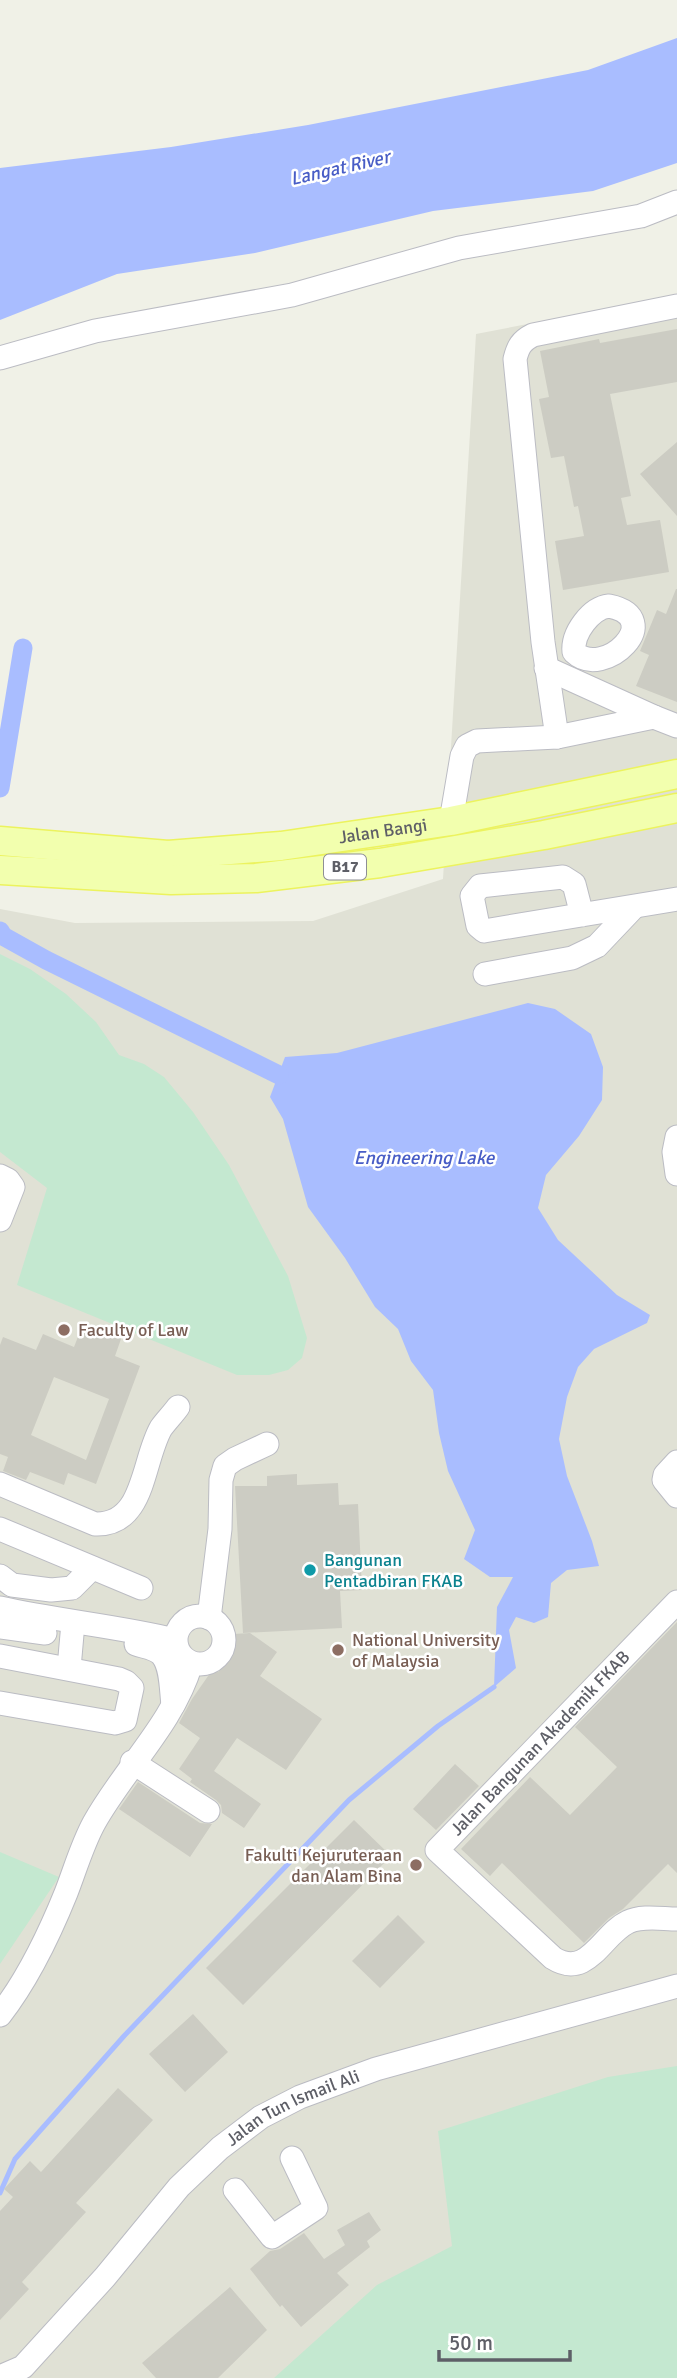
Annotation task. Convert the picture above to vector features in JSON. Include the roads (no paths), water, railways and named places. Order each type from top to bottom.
[{"type":"main road","name":"Jalan Bangi","points":[[5,842],[167,855],[281,846],[451,821],[677,774]]},
{"type":"main road","name":"Jalan Bangi","points":[[4,870],[171,880],[256,878],[421,856],[677,808]]},
{"type":"street","points":[[0,358],[95,331],[292,295],[459,248],[641,216],[677,202]]},
{"type":"street","points":[[556,737],[546,668],[515,359],[520,344],[533,335],[677,306]]},
{"type":"street","points":[[546,668],[574,652]]},
{"type":"street","points":[[546,668],[677,726]]},
{"type":"street","points":[[451,821],[462,756],[467,746],[477,741],[556,737],[653,717]]},
{"type":"street","points":[[582,915],[677,900]]},
{"type":"street","points":[[485,974],[572,958],[597,946],[634,906]]},
{"type":"street","points":[[677,1137],[674,1152],[677,1174]]},
{"type":"street","points":[[0,1177],[8,1180],[13,1187],[0,1220]]},
{"type":"street","points":[[0,1484],[95,1524],[118,1521],[129,1511],[160,1429],[178,1407]]},
{"type":"street","points":[[209,1618],[220,1529],[221,1480],[225,1466],[267,1444]]},
{"type":"street","points":[[677,1462],[664,1480],[677,1496]]},
{"type":"street","points":[[0,1529],[141,1588]]},
{"type":"street","points":[[92,1568],[72,1588],[51,1590],[6,1581],[2,1618],[73,1631],[175,1640]]},
{"type":"street","name":"Jalan Bangunan Akademik FKAB","points":[[677,1602],[437,1850],[561,1963],[582,1963],[628,1922],[640,1919],[677,1919]]},
{"type":"street","points":[[197,1616],[209,1618],[219,1625],[224,1637],[223,1649],[216,1660],[204,1665],[191,1664],[180,1655],[175,1640],[178,1629],[186,1620],[197,1616]]},
{"type":"street","points":[[69,1668],[73,1631]]},
{"type":"street","points":[[137,1638],[162,1654],[168,1671],[173,1705]]},
{"type":"street","points":[[0,1656],[69,1668],[126,1682],[132,1688],[125,1720],[115,1723],[0,1703]]},
{"type":"street","points":[[0,2015],[16,1995],[35,1959],[61,1906],[93,1826],[132,1762],[173,1705],[186,1682],[191,1664]]},
{"type":"street","points":[[132,1762],[208,1811]]},
{"type":"street","name":"Jalan Tun Ismail Ali","points":[[0,2377],[28,2373],[179,2187],[220,2148],[261,2117],[300,2097],[376,2069],[677,1986]]},
{"type":"street","points":[[236,2190],[272,2237],[316,2207],[292,2158]]},
{"type":"water","name":"Langat River","points":[[677,38],[677,163],[593,191],[433,211],[255,253],[117,274],[0,320],[0,168],[171,147],[308,125],[588,70]]},
{"type":"water","name":"Engineering Lake","points":[[528,1003],[555,1009],[591,1034],[603,1067],[602,1100],[579,1136],[546,1175],[538,1208],[558,1240],[617,1295],[650,1315],[647,1323],[594,1349],[578,1367],[567,1397],[559,1439],[567,1476],[599,1566],[567,1570],[551,1583],[548,1617],[534,1623],[516,1617],[509,1630],[516,1668],[494,1687],[497,1607],[513,1577],[490,1577],[464,1559],[475,1530],[448,1471],[433,1390],[411,1361],[398,1329],[375,1307],[345,1258],[308,1207],[283,1119],[270,1097],[285,1057],[337,1053]]},
{"type":"waterway","points":[[0,788],[23,648]]},
{"type":"waterway","points":[[0,931],[3,936],[46,960],[279,1075]]},
{"type":"waterway","points":[[0,2193],[15,2159],[124,2036],[349,1800],[438,1726],[494,1687]]},
{"type":"place","name":"Faculty of Law","points":[[64,1330]]},
{"type":"place","name":"Bangunan Pentadbiran FKAB","points":[[310,1570]]},
{"type":"place","name":"National University of Malaysia","points":[[338,1650]]},
{"type":"place","name":"Fakulti Kejuruteraan dan Alam Bina","points":[[416,1865]]}]
